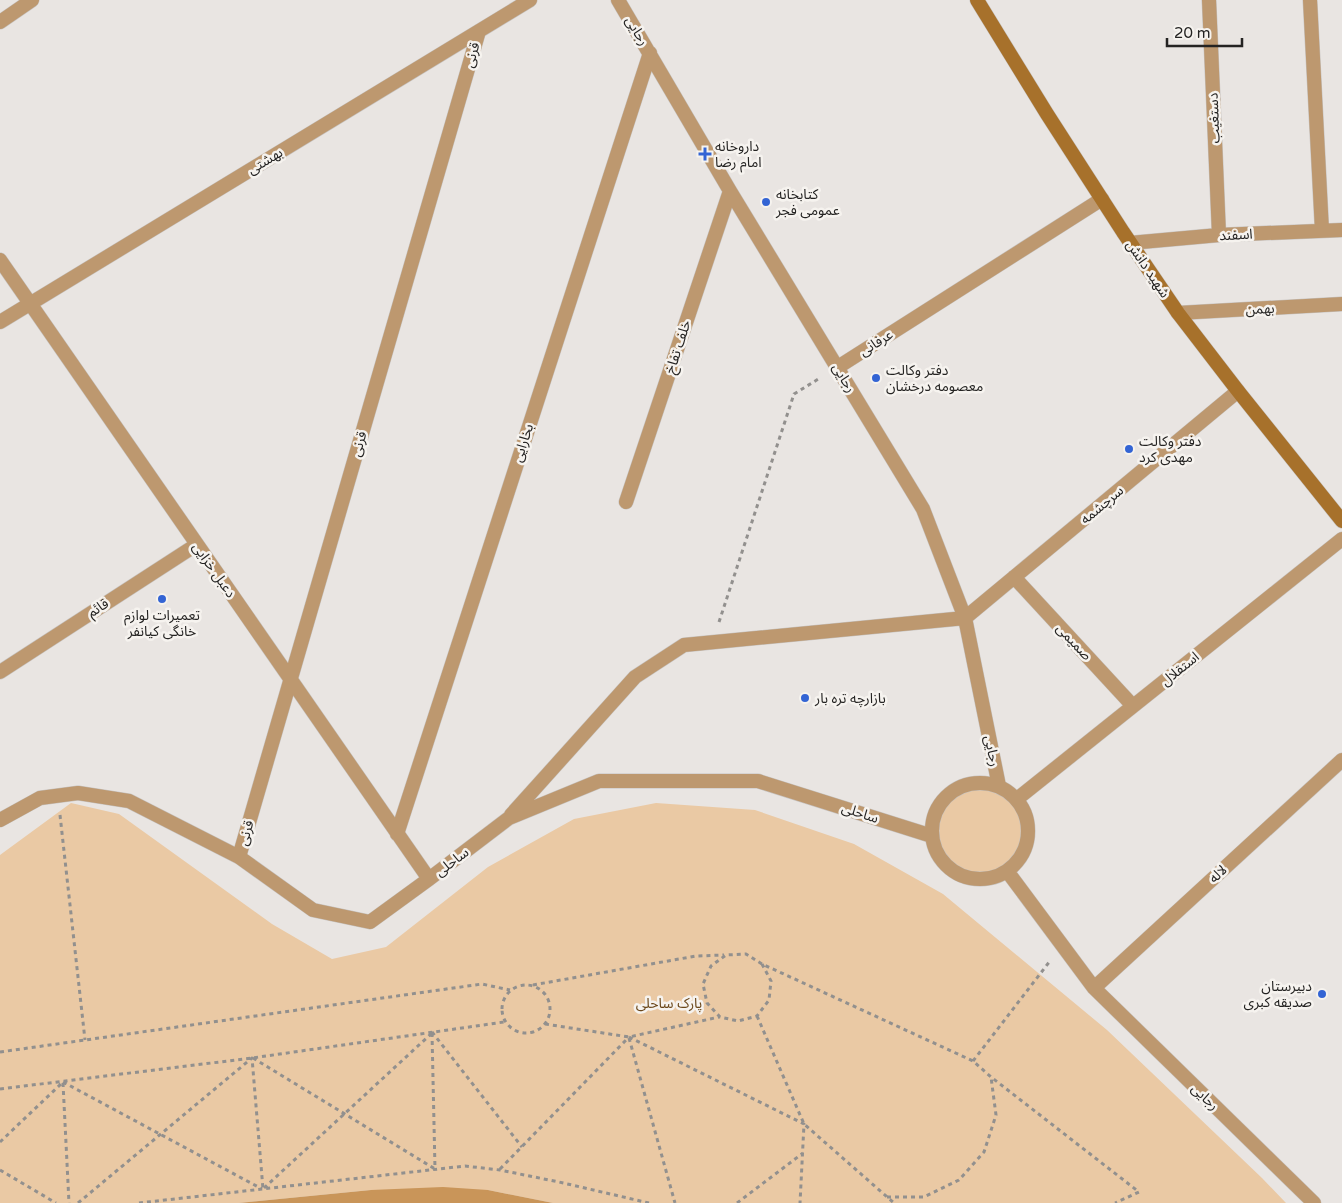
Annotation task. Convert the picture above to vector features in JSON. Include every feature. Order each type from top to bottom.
[{"type":"main road","name":"شهید دانش","points":[[977,0],[1047,114],[1130,243],[1178,313],[1342,521]]},
{"type":"street","points":[[0,22],[32,0]]},
{"type":"street","name":"بهشتی","points":[[0,322],[530,0]]},
{"type":"street","name":"رجایی","points":[[618,0],[730,191],[923,509],[965,618],[999,786]]},
{"type":"street","name":"دستغیب","points":[[1210,0],[1219,235]]},
{"type":"street","points":[[1310,0],[1322,231]]},
{"type":"street","name":"قرنی","points":[[239,857],[478,31]]},
{"type":"street","name":"بخارایی","points":[[397,834],[650,53]]},
{"type":"street","name":"خلف تفاخ","points":[[626,502],[730,191]]},
{"type":"street","name":"عرفانی","points":[[838,367],[1102,199]]},
{"type":"street","name":"اسفند","points":[[1130,243],[1219,235],[1342,230]]},
{"type":"street","name":"دعبل خزایی","points":[[0,260],[428,879]]},
{"type":"street","name":"بهمن","points":[[1178,313],[1342,304]]},
{"type":"street","name":"سرچشمه","points":[[965,618],[1238,391]]},
{"type":"street","name":"استقلال","points":[[1018,799],[1342,538]]},
{"type":"street","name":"قائم","points":[[0,672],[196,545]]},
{"type":"street","name":"صمیمی","points":[[1014,578],[1133,706]]},
{"type":"street","points":[[509,818],[635,677],[684,645],[965,618]]},
{"type":"street","name":"لاله","points":[[1094,988],[1342,760]]},
{"type":"street","name":"ساحلی","points":[[0,820],[40,798],[78,793],[129,801],[239,857],[312,910],[370,922],[509,818],[599,781],[758,781],[932,836]]},
{"type":"street","points":[[974,782],[999,786],[1018,799],[1028,824],[1024,851],[1007,871],[984,880],[960,875],[941,859],[932,836],[936,812],[951,792],[974,782]]},
{"type":"street","name":"رجایی","points":[[1007,871],[1094,988],[1314,1203]]},
{"type":"path","points":[[713,643],[794,394],[838,367]]},
{"type":"path","points":[[58,796],[85,1040]]},
{"type":"path","points":[[973,1062],[1062,946]]},
{"type":"path","points":[[533,985],[543,991],[549,1001],[550,1013],[545,1024],[536,1031],[525,1034],[513,1030],[504,1022],[501,1011],[503,999],[510,990],[521,985],[533,985],[696,956],[746,954],[762,964],[973,1062],[1139,1192],[1115,1203]]},
{"type":"path","points":[[720,1017],[706,1003],[703,984],[711,966],[726,955]]},
{"type":"path","points":[[500,1170],[629,1037],[720,1017],[738,1021],[757,1016],[769,1000],[771,981],[762,964]]},
{"type":"path","points":[[0,1052],[482,984],[510,990]]},
{"type":"path","points":[[757,1016],[804,1124],[800,1203]]},
{"type":"path","points":[[0,1089],[252,1058],[504,1022]]},
{"type":"path","points":[[545,1024],[629,1037],[804,1124],[894,1203]]},
{"type":"path","points":[[263,1189],[432,1032]]},
{"type":"path","points":[[432,1032],[522,1147]]},
{"type":"path","points":[[432,1032],[435,1169]]},
{"type":"path","points":[[629,1037],[675,1203]]},
{"type":"path","points":[[252,1058],[435,1169]]},
{"type":"path","points":[[78,1203],[252,1058]]},
{"type":"path","points":[[252,1058],[263,1189]]},
{"type":"path","points":[[886,1197],[924,1197],[959,1180],[978,1159],[984,1152],[996,1115],[991,1077]]},
{"type":"path","points":[[63,1082],[263,1189]]},
{"type":"path","points":[[0,1142],[63,1082]]},
{"type":"path","points":[[63,1082],[69,1203]]},
{"type":"path","points":[[737,1203],[803,1153]]},
{"type":"path","points":[[139,1203],[465,1166],[500,1170],[649,1203]]},
{"type":"path","points":[[0,1170],[56,1203]]},
{"type":"green space","points":[[972,786],[997,788],[1015,803],[1024,825],[1021,850],[1004,868],[983,876],[960,872],[943,858],[934,835],[938,813],[952,795]]},
{"type":"green space","name":"پارک ساحلی","points":[[71,803],[119,814],[272,924],[332,959],[386,947],[488,867],[574,819],[656,803],[755,810],[854,844],[943,894],[1107,1030],[1286,1203],[553,1203],[488,1190],[371,1190],[239,1203],[0,1203],[0,855]]},
{"type":"shaded area","points":[[443,1187],[488,1190],[553,1203],[239,1203],[371,1190]]},
{"type":"place","name":"داروخانه امام رضا","points":[[705,154]]},
{"type":"place","name":"کتابخانه عمومی فجر","points":[[766,202]]},
{"type":"place","name":"دفتر وکالت معصومه درخشان","points":[[876,378]]},
{"type":"place","name":"دفتر وکالت مهدی کرد","points":[[1129,449]]},
{"type":"place","name":"تعمیرات لوازم خانگی کیانفر","points":[[162,599]]},
{"type":"place","name":"بازارچه تره بار","points":[[805,698]]},
{"type":"place","name":"دبیرستان صدیقه کبری","points":[[1322,994]]}]
